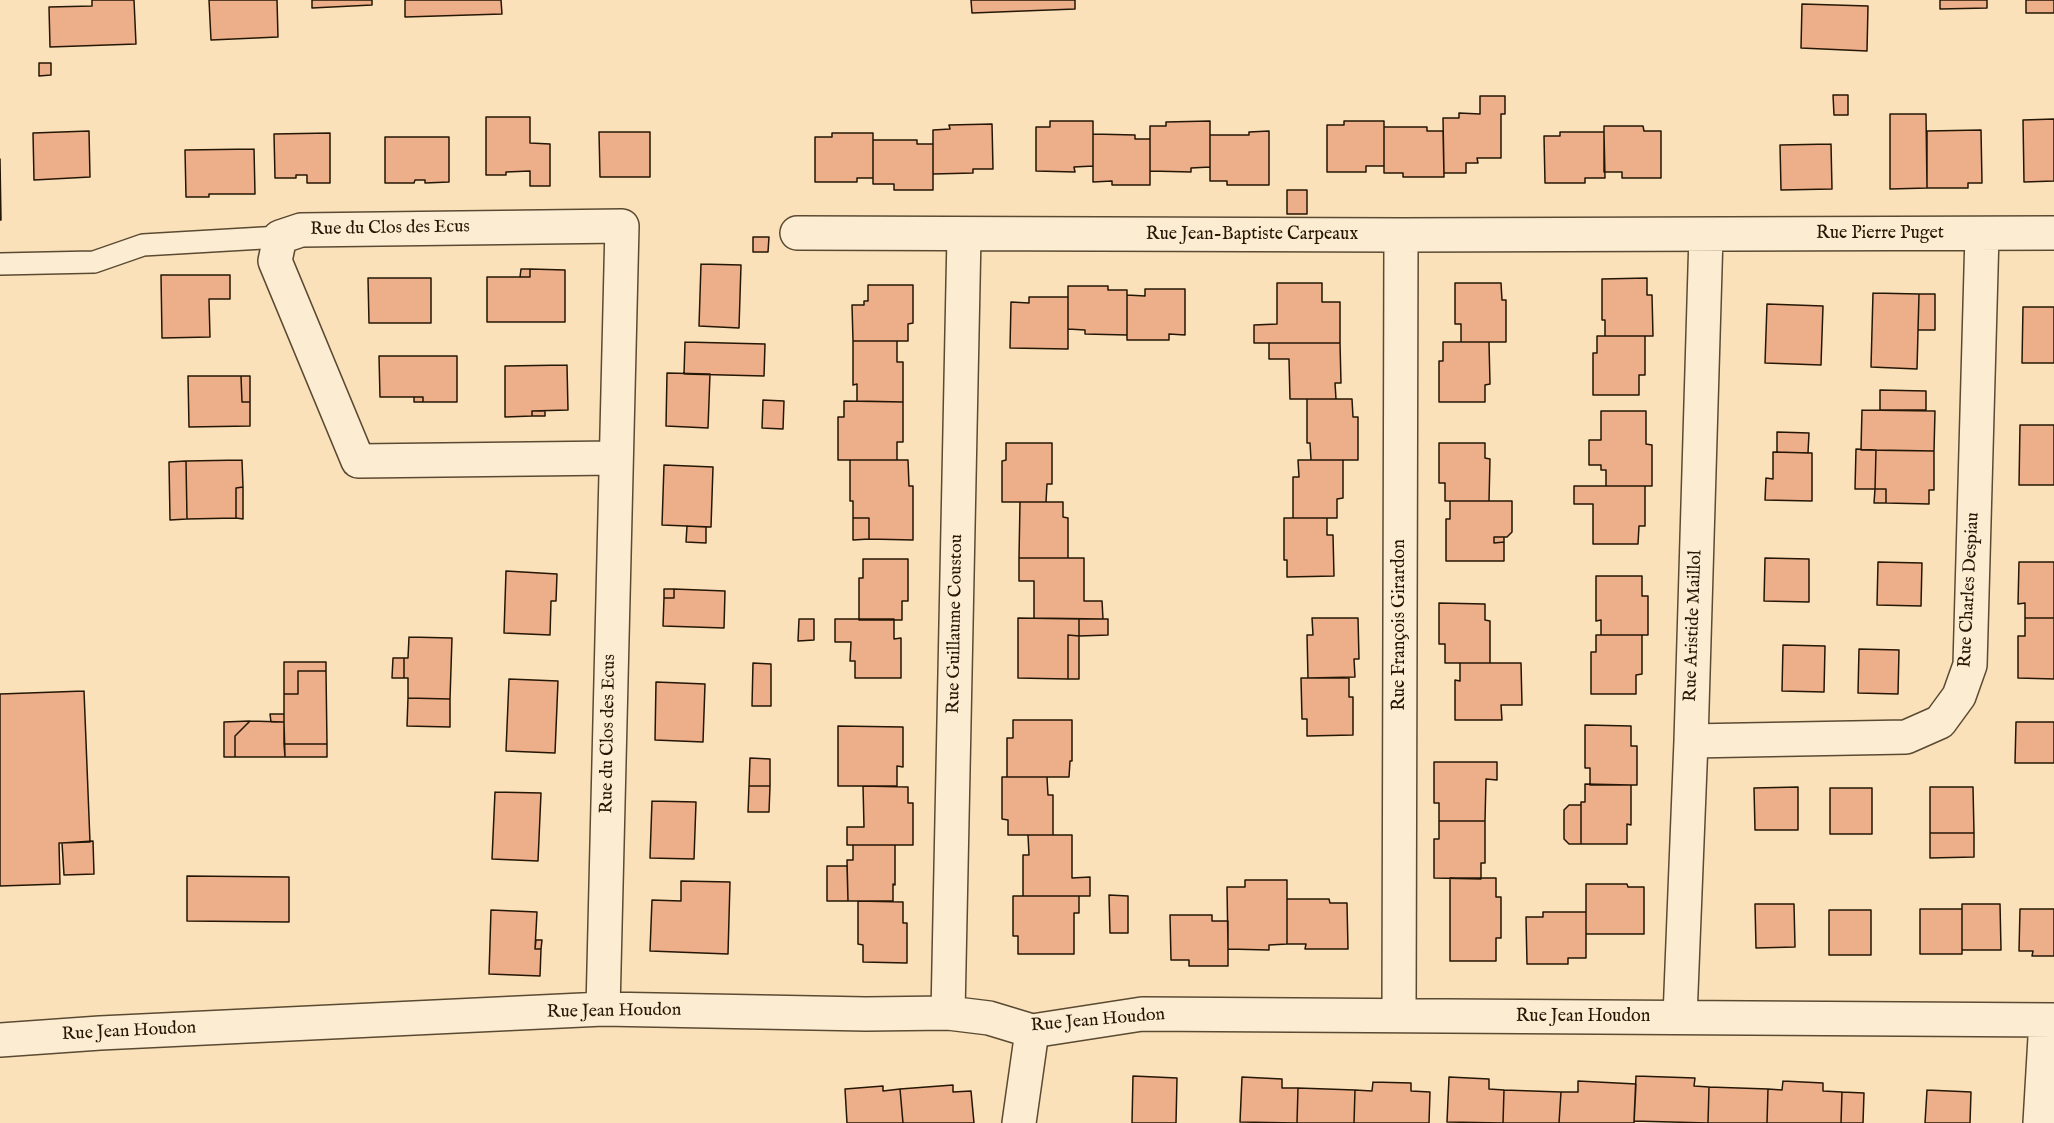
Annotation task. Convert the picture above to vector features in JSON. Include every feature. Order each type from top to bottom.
[{"type":"street","name":"Rue du Clos des Ecus","points":[[280,237],[301,230],[622,226],[603,1009]]},
{"type":"street","name":"Rue Jean-Baptiste Carpeaux","points":[[797,233],[1706,235]]},
{"type":"street","name":"Rue Pierre Puget","points":[[1706,235],[2054,233]]},
{"type":"street","name":"Rue Charles Despiau","points":[[1690,741],[1906,736],[1940,722],[1959,696],[1970,665],[1982,234]]},
{"type":"street","name":"Rue Guillaume Coustou","points":[[948,1013],[964,235]]},
{"type":"street","name":"Rue François Girardon","points":[[1399,1015],[1401,235]]},
{"type":"street","name":"Rue Aristide Maillol","points":[[1680,1017],[1706,235]]},
{"type":"street","points":[[280,237],[275,261],[358,461],[615,458]]},
{"type":"street","name":"Rue Jean Houdon","points":[[0,1041],[100,1033],[603,1009],[866,1014],[948,1013],[989,1018],[1032,1030],[1142,1014],[2050,1020]]},
{"type":"street","points":[[2040,1123],[2050,1020]]},
{"type":"street","points":[[1019,1123],[1032,1030]]},
{"type":"lane","points":[[0,264],[94,262],[143,245],[280,237]]},
{"type":"building","points":[[92,0],[134,0],[136,44],[50,47],[49,7],[92,6]]},
{"type":"building","points":[[209,0],[277,0],[278,37],[211,40]]},
{"type":"building","points":[[312,0],[372,0],[372,5],[312,8]]},
{"type":"building","points":[[405,0],[501,0],[502,14],[405,17]]},
{"type":"building","points":[[971,0],[1075,0],[1075,9],[972,13]]},
{"type":"building","points":[[1940,0],[1987,0],[1987,8],[1940,9]]},
{"type":"building","points":[[2026,0],[2054,0],[2054,13],[2026,13]]},
{"type":"building","points":[[1802,4],[1868,6],[1867,51],[1801,48]]},
{"type":"building","points":[[39,63],[51,63],[51,75],[39,76]]},
{"type":"building","points":[[1833,95],[1848,95],[1848,115],[1834,115]]},
{"type":"building","points":[[1480,96],[1505,96],[1505,114],[1501,114],[1501,158],[1477,158],[1478,163],[1466,163],[1466,173],[1444,173],[1443,118],[1459,118],[1459,113],[1480,114]]},
{"type":"building","points":[[1890,114],[1926,114],[1927,188],[1890,189]]},
{"type":"building","points":[[486,117],[530,117],[530,143],[550,144],[550,186],[530,186],[530,171],[506,172],[506,175],[486,175]]},
{"type":"building","points":[[2054,119],[2054,181],[2024,182],[2023,120]]},
{"type":"building","points":[[1050,121],[1093,121],[1093,166],[1074,167],[1075,172],[1036,171],[1036,127],[1050,127]]},
{"type":"building","points":[[1210,121],[1210,167],[1191,168],[1191,172],[1150,171],[1150,126],[1166,126],[1166,122]]},
{"type":"building","points":[[1344,121],[1384,121],[1384,166],[1366,166],[1366,172],[1327,172],[1327,125],[1344,125]]},
{"type":"building","points":[[992,124],[993,169],[973,169],[973,173],[933,174],[933,130],[950,129],[949,125]]},
{"type":"building","points":[[1604,126],[1643,126],[1644,131],[1661,131],[1661,178],[1622,178],[1622,172],[1604,172]]},
{"type":"building","points":[[1384,127],[1427,127],[1427,131],[1443,131],[1444,177],[1403,177],[1403,173],[1384,173]]},
{"type":"building","points":[[1981,130],[1982,183],[1968,183],[1968,188],[1927,188],[1927,131]]},
{"type":"building","points":[[89,131],[90,177],[34,180],[33,133]]},
{"type":"building","points":[[1269,131],[1269,185],[1227,185],[1227,181],[1210,181],[1210,135],[1249,135],[1249,132]]},
{"type":"building","points":[[599,132],[650,132],[650,177],[600,177]]},
{"type":"building","points":[[1560,132],[1604,132],[1605,178],[1585,178],[1585,183],[1545,183],[1544,136],[1560,136]]},
{"type":"building","points":[[330,133],[330,183],[307,183],[307,175],[296,175],[296,178],[275,178],[274,134]]},
{"type":"building","points":[[832,133],[873,133],[873,178],[857,178],[857,182],[815,182],[815,137],[832,137]]},
{"type":"building","points":[[1093,134],[1135,135],[1135,139],[1150,139],[1150,185],[1112,185],[1112,181],[1093,182]]},
{"type":"building","points":[[385,137],[449,137],[449,182],[425,183],[425,180],[415,180],[414,183],[385,183]]},
{"type":"building","points":[[873,140],[917,140],[917,144],[933,144],[933,190],[894,190],[894,184],[873,184]]},
{"type":"building","points":[[1831,144],[1832,189],[1781,190],[1780,145]]},
{"type":"building","points":[[254,149],[255,194],[209,194],[209,197],[186,197],[185,150]]},
{"type":"building","points":[[0,159],[1,220],[0,220]]},
{"type":"building","points":[[1287,190],[1307,190],[1307,214],[1287,214]]},
{"type":"building","points":[[753,237],[769,237],[768,252],[753,252]]},
{"type":"building","points":[[701,264],[741,265],[739,328],[699,326]]},
{"type":"building","points":[[521,269],[530,269],[530,277],[520,277]]},
{"type":"building","points":[[530,269],[565,270],[565,322],[487,322],[487,277],[530,277]]},
{"type":"building","points":[[161,275],[230,275],[230,299],[209,299],[210,337],[162,338]]},
{"type":"building","points":[[368,278],[431,278],[431,323],[369,323]]},
{"type":"building","points":[[1647,278],[1647,295],[1652,295],[1653,336],[1605,336],[1605,320],[1602,320],[1602,279]]},
{"type":"building","points":[[1277,283],[1322,283],[1322,302],[1340,302],[1340,343],[1254,343],[1254,325],[1277,324]]},
{"type":"building","points":[[1455,283],[1501,283],[1502,300],[1506,300],[1506,342],[1461,342],[1461,324],[1455,324]]},
{"type":"building","points":[[868,285],[913,285],[913,323],[908,324],[908,341],[853,341],[852,305],[864,305],[864,301],[868,301]]},
{"type":"building","points":[[1068,286],[1108,286],[1108,290],[1127,290],[1127,335],[1085,334],[1085,330],[1068,329]]},
{"type":"building","points":[[1145,289],[1185,289],[1185,335],[1169,334],[1169,340],[1127,340],[1127,295],[1145,296]]},
{"type":"building","points":[[1873,293],[1919,294],[1917,369],[1871,367]]},
{"type":"building","points":[[1919,294],[1935,294],[1935,330],[1918,330]]},
{"type":"building","points":[[1029,297],[1068,297],[1068,349],[1010,348],[1011,302],[1029,303]]},
{"type":"building","points":[[1767,304],[1823,306],[1821,365],[1765,363]]},
{"type":"building","points":[[2023,307],[2054,307],[2054,363],[2022,363]]},
{"type":"building","points":[[1597,336],[1645,336],[1645,375],[1639,375],[1639,395],[1593,395],[1593,353],[1597,353]]},
{"type":"building","points":[[853,341],[897,341],[897,362],[903,362],[903,402],[857,401],[857,384],[853,385]]},
{"type":"building","points":[[685,342],[765,344],[764,376],[684,374]]},
{"type":"building","points":[[1443,342],[1489,342],[1490,384],[1485,385],[1485,402],[1439,402],[1439,361],[1443,361]]},
{"type":"building","points":[[1269,343],[1340,343],[1341,383],[1335,383],[1336,399],[1290,399],[1289,359],[1269,359]]},
{"type":"building","points":[[379,356],[457,356],[457,402],[423,402],[423,397],[380,397]]},
{"type":"building","points":[[567,365],[568,410],[532,411],[532,416],[505,417],[505,366]]},
{"type":"building","points":[[667,373],[710,374],[708,428],[666,426]]},
{"type":"building","points":[[188,376],[241,376],[242,402],[250,402],[250,426],[189,427]]},
{"type":"building","points":[[241,376],[250,376],[250,402],[242,402]]},
{"type":"building","points":[[1880,390],[1926,391],[1926,410],[1880,410]]},
{"type":"building","points":[[414,397],[423,397],[423,402],[414,402]]},
{"type":"building","points":[[1307,399],[1352,399],[1353,417],[1358,417],[1358,460],[1311,460],[1310,443],[1307,443]]},
{"type":"building","points":[[763,400],[784,401],[783,429],[762,428]]},
{"type":"building","points":[[844,401],[903,402],[903,442],[897,442],[897,460],[838,460],[838,417],[844,417]]},
{"type":"building","points":[[1862,410],[1935,411],[1934,451],[1861,450]]},
{"type":"building","points":[[532,411],[545,411],[545,416],[532,416]]},
{"type":"building","points":[[1601,411],[1646,411],[1646,444],[1652,445],[1652,486],[1606,486],[1606,470],[1601,470],[1601,465],[1589,465],[1589,440],[1601,440]]},
{"type":"building","points":[[2020,425],[2054,425],[2054,485],[2019,485]]},
{"type":"building","points":[[1777,432],[1809,433],[1808,453],[1777,452]]},
{"type":"building","points":[[1006,443],[1052,443],[1052,484],[1047,484],[1046,502],[1002,502],[1002,461],[1006,460]]},
{"type":"building","points":[[1439,443],[1485,443],[1485,458],[1490,459],[1489,501],[1445,501],[1445,483],[1439,483]]},
{"type":"building","points":[[1856,449],[1876,450],[1875,489],[1855,489]]},
{"type":"building","points":[[1876,450],[1934,451],[1934,490],[1929,490],[1929,504],[1886,503],[1886,489],[1875,489]]},
{"type":"building","points":[[1773,452],[1812,453],[1812,501],[1765,500],[1766,478],[1773,479]]},
{"type":"building","points":[[242,460],[243,487],[236,488],[236,518],[187,519],[186,461]]},
{"type":"building","points":[[850,460],[908,460],[909,486],[913,486],[913,540],[869,539],[869,518],[853,518],[853,501],[850,501]]},
{"type":"building","points":[[1298,460],[1343,460],[1343,498],[1337,499],[1337,518],[1293,518],[1293,477],[1299,477]]},
{"type":"building","points":[[186,461],[187,519],[170,520],[169,462]]},
{"type":"building","points":[[664,465],[713,467],[711,527],[662,525]]},
{"type":"building","points":[[1574,486],[1645,486],[1645,526],[1639,526],[1638,544],[1593,544],[1593,504],[1574,504]]},
{"type":"building","points":[[243,487],[243,519],[236,518],[236,488]]},
{"type":"building","points":[[1875,489],[1886,489],[1886,503],[1874,503]]},
{"type":"building","points":[[1450,501],[1512,501],[1512,532],[1507,537],[1494,537],[1494,543],[1504,542],[1504,561],[1446,561],[1446,519],[1450,519]]},
{"type":"building","points":[[1020,502],[1063,502],[1063,517],[1068,518],[1068,558],[1019,558]]},
{"type":"building","points":[[853,518],[869,518],[869,539],[853,540]]},
{"type":"building","points":[[1284,518],[1327,518],[1327,535],[1333,535],[1334,576],[1287,577],[1287,560],[1284,560]]},
{"type":"building","points":[[687,526],[706,527],[706,543],[686,542]]},
{"type":"building","points":[[1494,537],[1504,537],[1504,542],[1494,543]]},
{"type":"building","points":[[1019,558],[1084,558],[1084,601],[1102,601],[1103,619],[1034,618],[1034,581],[1019,581]]},
{"type":"building","points":[[1765,558],[1809,559],[1809,602],[1764,601]]},
{"type":"building","points":[[863,559],[908,559],[908,601],[902,601],[902,620],[859,620],[859,578],[863,578]]},
{"type":"building","points":[[1878,562],[1922,563],[1921,606],[1877,605]]},
{"type":"building","points":[[2019,562],[2054,562],[2054,618],[2025,618],[2025,603],[2018,604]]},
{"type":"building","points":[[506,571],[557,574],[556,601],[551,601],[550,635],[504,633]]},
{"type":"building","points":[[1596,576],[1642,576],[1642,596],[1648,596],[1648,635],[1601,635],[1601,620],[1596,621]]},
{"type":"building","points":[[664,589],[674,589],[674,598],[664,598]]},
{"type":"building","points":[[674,589],[725,591],[724,628],[663,626],[664,598],[674,598]]},
{"type":"building","points":[[1439,603],[1485,604],[1485,620],[1490,621],[1490,663],[1445,663],[1445,644],[1439,644]]},
{"type":"building","points":[[1018,618],[1079,619],[1079,636],[1068,635],[1068,679],[1018,678]]},
{"type":"building","points":[[1312,618],[1358,618],[1359,659],[1354,659],[1355,677],[1308,678],[1307,635],[1313,635]]},
{"type":"building","points":[[2025,618],[2054,618],[2054,679],[2018,678],[2018,636],[2025,636]]},
{"type":"building","points":[[799,619],[814,619],[814,640],[798,641]]},
{"type":"building","points":[[835,619],[894,619],[894,639],[901,638],[901,678],[855,678],[855,661],[850,661],[851,642],[835,642]]},
{"type":"building","points":[[1079,619],[1108,619],[1108,635],[1079,636]]},
{"type":"building","points":[[1068,635],[1079,636],[1079,679],[1068,679]]},
{"type":"building","points":[[1596,635],[1642,635],[1642,674],[1636,675],[1636,694],[1591,694],[1591,652],[1596,652]]},
{"type":"building","points":[[409,637],[452,638],[450,699],[408,698],[408,678],[404,678],[404,658],[408,658]]},
{"type":"building","points":[[1783,645],[1825,646],[1824,692],[1782,691]]},
{"type":"building","points":[[1859,649],[1899,650],[1898,694],[1858,693]]},
{"type":"building","points":[[393,658],[404,658],[404,678],[392,678]]},
{"type":"building","points":[[284,662],[326,662],[326,671],[298,671],[298,694],[284,694]]},
{"type":"building","points":[[753,663],[771,664],[771,706],[752,706]]},
{"type":"building","points":[[1460,663],[1521,663],[1522,705],[1501,705],[1502,720],[1455,720],[1455,680],[1460,681]]},
{"type":"building","points":[[298,671],[326,671],[327,744],[284,744],[284,694],[298,694]]},
{"type":"building","points":[[1301,678],[1349,678],[1349,697],[1353,697],[1353,735],[1307,736],[1307,719],[1302,719]]},
{"type":"building","points":[[509,679],[558,681],[555,753],[506,751]]},
{"type":"building","points":[[656,682],[705,684],[703,742],[655,740]]},
{"type":"building","points":[[84,691],[90,842],[59,843],[60,884],[0,886],[0,694]]},
{"type":"building","points":[[408,698],[450,699],[450,727],[407,726]]},
{"type":"building","points":[[270,714],[284,714],[284,722],[271,722]]},
{"type":"building","points":[[1013,720],[1072,720],[1072,761],[1070,761],[1069,777],[1007,777],[1007,738],[1013,738]]},
{"type":"building","points":[[250,721],[235,736],[235,757],[224,757],[224,722]]},
{"type":"building","points":[[250,721],[284,722],[285,757],[235,757],[235,736]]},
{"type":"building","points":[[2016,722],[2054,722],[2054,763],[2015,763]]},
{"type":"building","points":[[1585,725],[1631,726],[1631,746],[1637,746],[1637,785],[1590,785],[1590,768],[1585,768]]},
{"type":"building","points":[[838,726],[903,727],[903,767],[897,766],[897,786],[838,786]]},
{"type":"building","points":[[284,744],[327,744],[327,757],[285,757]]},
{"type":"building","points":[[750,758],[770,759],[770,786],[749,786]]},
{"type":"building","points":[[1434,762],[1497,762],[1497,780],[1486,779],[1485,821],[1439,821],[1439,803],[1434,803]]},
{"type":"building","points":[[1002,777],[1047,777],[1048,795],[1053,795],[1053,835],[1008,835],[1008,820],[1002,819]]},
{"type":"building","points":[[1585,784],[1631,785],[1631,825],[1627,824],[1627,844],[1581,844],[1581,802],[1585,802]]},
{"type":"building","points":[[749,786],[770,786],[769,812],[748,812]]},
{"type":"building","points":[[863,786],[908,787],[908,803],[913,803],[913,845],[847,845],[847,827],[864,827]]},
{"type":"building","points":[[1798,787],[1798,830],[1755,830],[1754,788]]},
{"type":"building","points":[[1930,787],[1973,787],[1974,833],[1930,833]]},
{"type":"building","points":[[1830,788],[1872,788],[1872,834],[1830,834]]},
{"type":"building","points":[[495,792],[541,793],[538,861],[492,859]]},
{"type":"building","points":[[652,801],[696,802],[694,859],[650,858]]},
{"type":"building","points":[[1569,805],[1581,805],[1581,844],[1569,844],[1564,839],[1564,810]]},
{"type":"building","points":[[1439,821],[1485,821],[1485,863],[1481,863],[1481,879],[1434,878],[1434,839],[1439,839]]},
{"type":"building","points":[[1930,833],[1974,833],[1974,857],[1930,858]]},
{"type":"building","points":[[1028,835],[1072,835],[1072,878],[1090,877],[1090,896],[1023,896],[1023,855],[1029,855]]},
{"type":"building","points":[[93,841],[94,874],[64,875],[62,843]]},
{"type":"building","points":[[853,845],[895,845],[893,901],[848,901],[847,860],[853,860]]},
{"type":"building","points":[[827,866],[847,866],[848,901],[827,901]]},
{"type":"building","points":[[187,876],[289,877],[289,922],[187,921]]},
{"type":"building","points":[[1450,878],[1496,878],[1496,897],[1501,897],[1501,938],[1496,938],[1496,961],[1450,961]]},
{"type":"building","points":[[1245,880],[1287,880],[1287,944],[1269,945],[1269,950],[1228,949],[1227,887],[1245,887]]},
{"type":"building","points":[[681,881],[730,882],[728,954],[650,951],[652,900],[681,901]]},
{"type":"building","points":[[1586,884],[1627,884],[1628,887],[1644,887],[1644,934],[1586,934]]},
{"type":"building","points":[[1109,895],[1128,896],[1128,933],[1110,933]]},
{"type":"building","points":[[1013,896],[1079,896],[1079,913],[1074,913],[1074,954],[1018,954],[1018,936],[1013,936]]},
{"type":"building","points":[[1287,899],[1329,899],[1330,903],[1347,903],[1348,949],[1305,949],[1306,944],[1287,944]]},
{"type":"building","points":[[858,901],[903,902],[903,923],[907,923],[907,963],[863,962],[863,945],[858,944]]},
{"type":"building","points":[[1755,904],[1794,904],[1795,947],[1756,948]]},
{"type":"building","points":[[1962,904],[2000,904],[2001,950],[1962,950]]},
{"type":"building","points":[[1920,909],[1962,909],[1962,954],[1920,954]]},
{"type":"building","points":[[2020,909],[2054,909],[2054,956],[2032,956],[2033,951],[2019,951]]},
{"type":"building","points":[[491,910],[537,912],[535,949],[541,949],[540,976],[489,974]]},
{"type":"building","points":[[1829,910],[1871,910],[1871,955],[1829,955]]},
{"type":"building","points":[[1543,912],[1586,912],[1586,958],[1568,958],[1568,964],[1527,964],[1526,917],[1543,917]]},
{"type":"building","points":[[1170,915],[1212,915],[1212,921],[1228,921],[1228,966],[1189,966],[1189,960],[1171,960]]},
{"type":"building","points":[[536,940],[542,940],[541,949],[535,949]]},
{"type":"building","points":[[1133,1076],[1177,1078],[1176,1123],[1132,1123]]},
{"type":"building","points":[[1636,1076],[1695,1078],[1694,1086],[1709,1087],[1708,1123],[1634,1121]]},
{"type":"building","points":[[1242,1077],[1282,1079],[1282,1088],[1298,1088],[1297,1123],[1240,1122]]},
{"type":"building","points":[[1449,1077],[1489,1079],[1489,1089],[1504,1090],[1503,1123],[1447,1122]]},
{"type":"building","points":[[1578,1081],[1636,1084],[1634,1123],[1559,1123],[1561,1092],[1578,1092]]},
{"type":"building","points":[[1783,1081],[1823,1083],[1823,1091],[1842,1092],[1841,1123],[1767,1123],[1768,1089],[1782,1090]]},
{"type":"building","points":[[1373,1082],[1411,1083],[1411,1091],[1430,1092],[1429,1123],[1354,1123],[1355,1090],[1372,1091]]},
{"type":"building","points":[[953,1085],[953,1092],[971,1091],[974,1123],[903,1123],[900,1089]]},
{"type":"building","points":[[883,1086],[883,1091],[900,1089],[903,1123],[847,1123],[845,1089]]},
{"type":"building","points":[[1709,1087],[1768,1089],[1767,1123],[1708,1123]]},
{"type":"building","points":[[1298,1088],[1355,1090],[1354,1123],[1297,1123]]},
{"type":"building","points":[[1504,1090],[1561,1092],[1559,1123],[1503,1123]]},
{"type":"building","points":[[1927,1090],[1971,1092],[1970,1123],[1925,1123]]},
{"type":"building","points":[[1842,1092],[1864,1093],[1863,1123],[1841,1123]]}]
